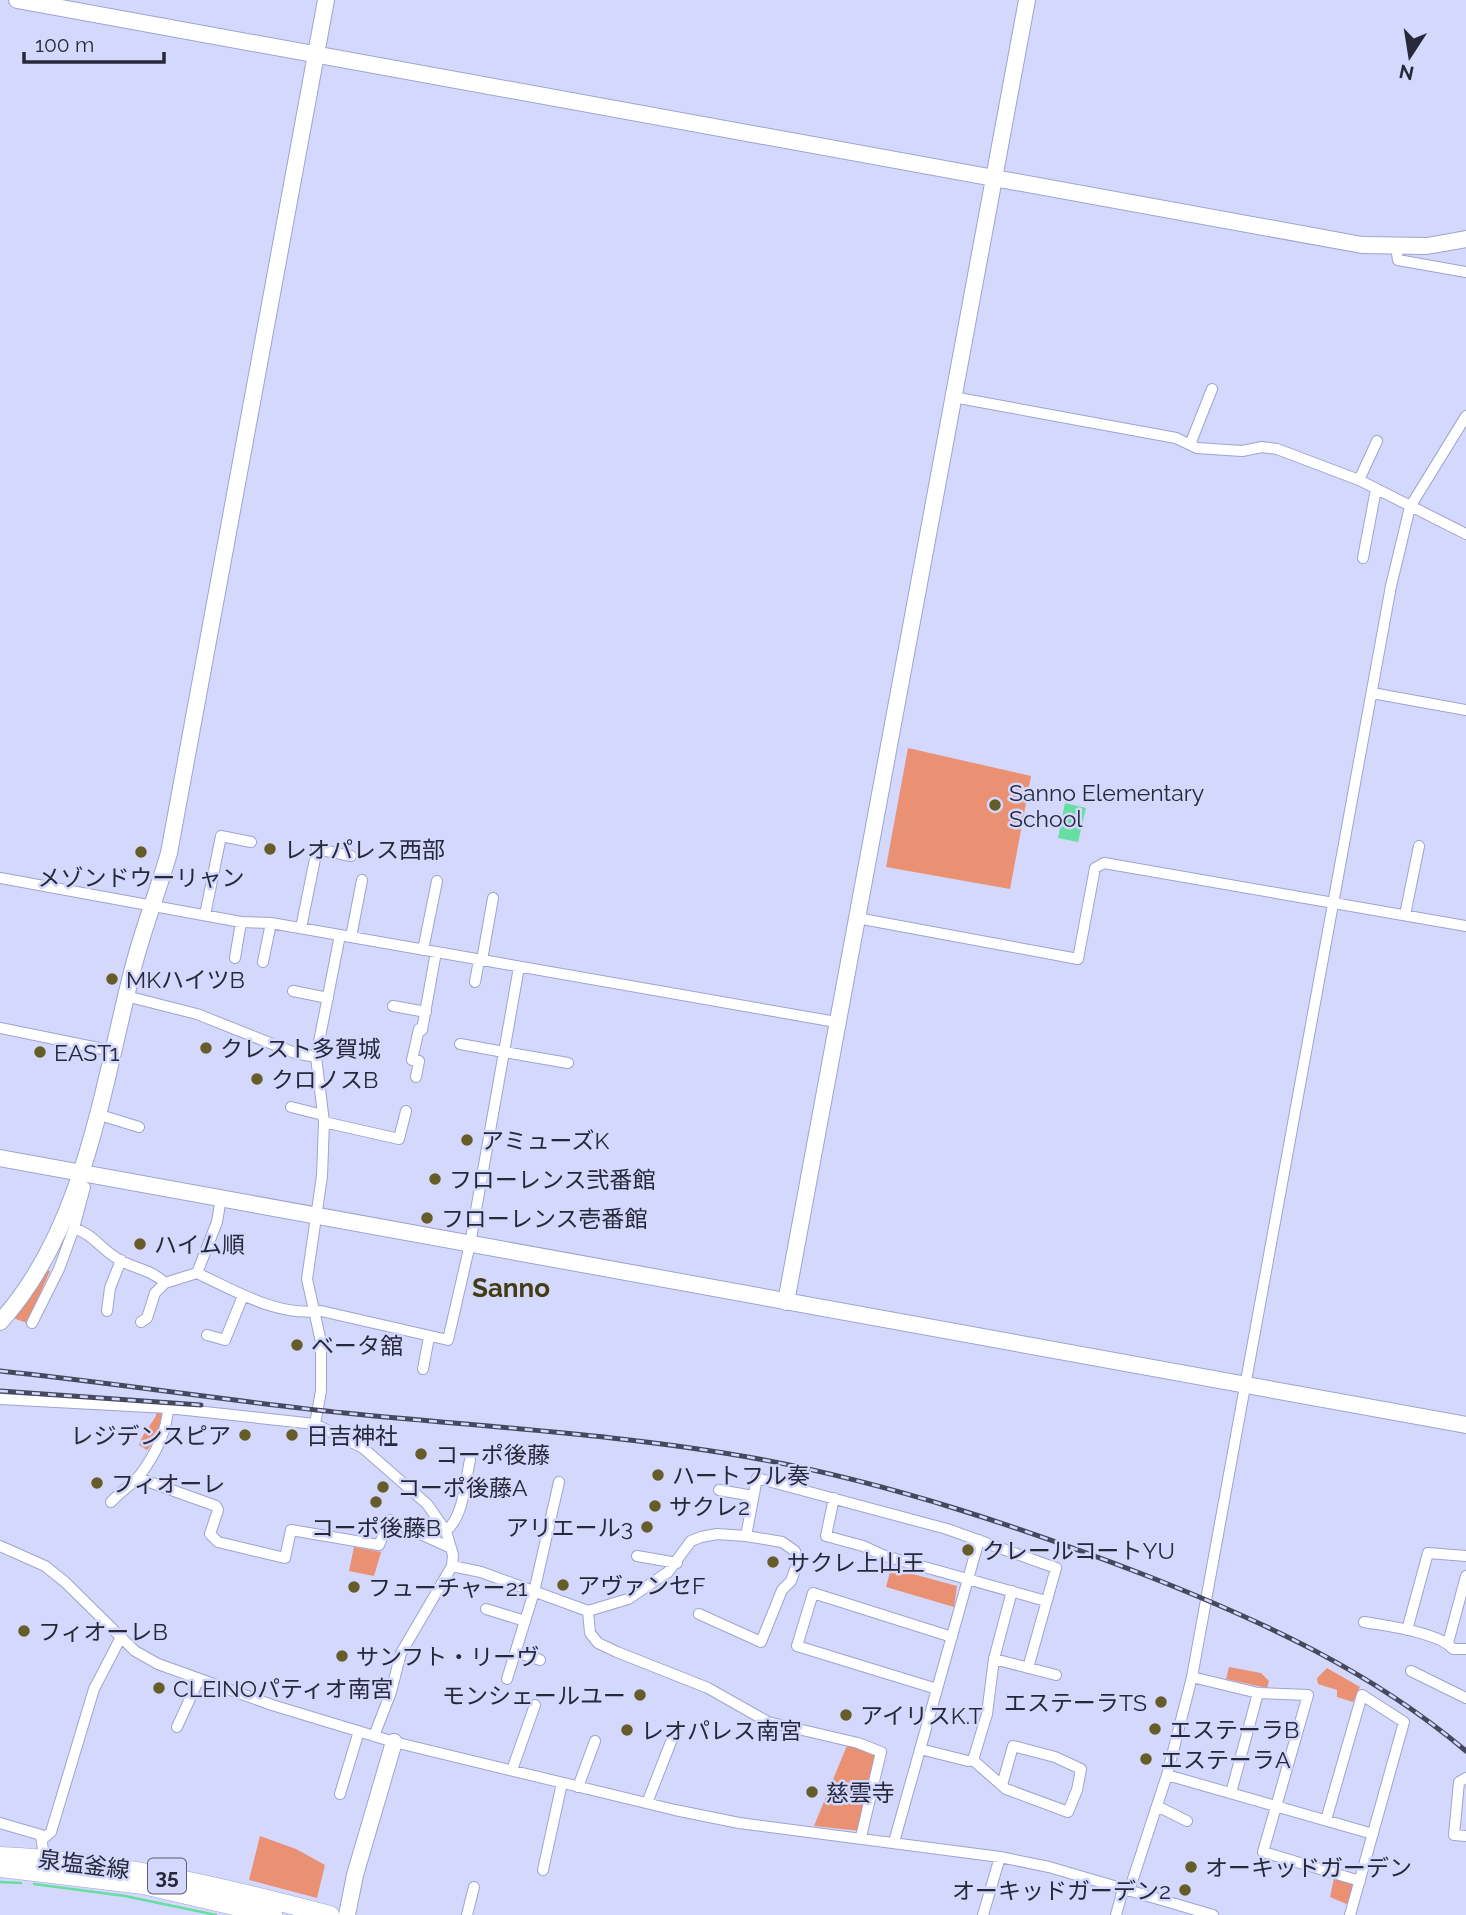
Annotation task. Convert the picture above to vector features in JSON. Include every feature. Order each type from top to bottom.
[{"type":"main road","name":"泉塩釜線","points":[[0,1856],[114,1865],[216,1885],[330,1915]]},
{"type":"main road","name":"泉塩釜線","points":[[0,1868],[142,1885],[273,1915]]},
{"type":"street","points":[[17,0],[1362,245],[1396,247],[1466,239]]},
{"type":"street","points":[[0,1322],[30,1287],[79,1179],[100,1115],[126,996],[169,853],[326,0]]},
{"type":"street","points":[[786,1302],[992,177],[1027,0]]},
{"type":"street","points":[[1396,247],[1398,260],[1466,272]]},
{"type":"street","points":[[1191,442],[1212,389]]},
{"type":"street","points":[[953,397],[1191,442],[1197,448],[1242,451],[1262,447],[1277,449],[1359,480],[1466,534]]},
{"type":"street","points":[[1116,1915],[1167,1776],[1192,1677],[1391,586],[1410,507],[1466,416]]},
{"type":"street","points":[[1359,480],[1377,441]]},
{"type":"street","points":[[1363,558],[1376,489]]},
{"type":"street","points":[[1371,692],[1466,710]]},
{"type":"street","points":[[205,915],[221,836],[251,842]]},
{"type":"street","points":[[1405,915],[1419,846]]},
{"type":"street","points":[[302,929],[317,849],[351,856]]},
{"type":"street","points":[[857,918],[1078,959],[1095,868],[1104,863],[1466,926]]},
{"type":"street","points":[[0,880],[241,922],[271,923],[836,1022]]},
{"type":"street","points":[[315,1424],[321,1391],[321,1342],[307,1279],[322,1176],[324,1118],[316,1057],[328,998],[362,880]]},
{"type":"street","points":[[423,950],[437,881]]},
{"type":"street","points":[[475,982],[494,898]]},
{"type":"street","points":[[235,958],[241,922]]},
{"type":"street","points":[[263,962],[271,923]]},
{"type":"street","points":[[416,1077],[419,1061],[412,1060],[426,1012],[436,952]]},
{"type":"street","points":[[141,1322],[147,1318],[155,1293],[165,1283],[197,1273],[260,1303],[396,1327],[444,1341],[451,1338],[519,967]]},
{"type":"street","points":[[293,991],[328,998]]},
{"type":"street","points":[[126,996],[197,1014],[295,1053],[316,1057]]},
{"type":"street","points":[[393,1006],[426,1012]]},
{"type":"street","points":[[0,1028],[113,1051]]},
{"type":"street","points":[[460,1044],[568,1063]]},
{"type":"street","points":[[291,1107],[399,1139],[406,1111]]},
{"type":"street","points":[[100,1115],[139,1126]]},
{"type":"street","points":[[0,1158],[79,1179],[221,1198],[1466,1425]]},
{"type":"street","points":[[32,1323],[59,1269],[74,1228],[85,1187],[79,1179]]},
{"type":"street","points":[[197,1273],[216,1222],[221,1198]]},
{"type":"street","points":[[74,1228],[92,1235],[121,1260],[152,1271],[165,1283]]},
{"type":"street","points":[[107,1311],[110,1288],[121,1260]]},
{"type":"street","points":[[207,1335],[225,1340],[243,1296]]},
{"type":"street","points":[[423,1369],[429,1338]]},
{"type":"street","points":[[0,1399],[168,1408],[315,1424],[363,1448],[427,1504],[446,1531],[452,1566],[401,1653],[391,1692],[374,1736]]},
{"type":"street","points":[[111,1502],[128,1482],[138,1478],[163,1437],[168,1408]]},
{"type":"street","points":[[446,1531],[454,1525],[458,1515],[470,1460]]},
{"type":"street","points":[[138,1478],[216,1506],[218,1510],[210,1534],[218,1542],[285,1558],[292,1530],[379,1545],[390,1520],[451,1548]]},
{"type":"street","points":[[746,1536],[757,1478],[979,1540],[1056,1568],[1028,1668]]},
{"type":"street","points":[[508,1679],[534,1592],[559,1482]]},
{"type":"street","points":[[719,1490],[753,1496]]},
{"type":"street","points":[[834,1498],[825,1536],[1046,1601]]},
{"type":"street","points":[[452,1566],[481,1572],[588,1611],[628,1599],[668,1573],[691,1541],[701,1537],[746,1536],[782,1542],[795,1551],[799,1561],[791,1581],[782,1590],[761,1642],[699,1614]]},
{"type":"street","points":[[894,1842],[979,1540]]},
{"type":"street","points":[[0,1546],[45,1566],[65,1582],[120,1639],[158,1664],[374,1736],[738,1823],[894,1842],[1049,1867],[1213,1915]]},
{"type":"street","points":[[1406,1630],[1428,1553],[1466,1556]]},
{"type":"street","points":[[637,1556],[677,1563]]},
{"type":"street","points":[[1448,1643],[1463,1599],[1466,1576]]},
{"type":"street","points":[[973,1760],[988,1714],[994,1659],[1012,1591]]},
{"type":"street","points":[[937,1689],[797,1646],[813,1593],[952,1637]]},
{"type":"street","points":[[485,1609],[525,1621]]},
{"type":"street","points":[[588,1611],[590,1633],[598,1643],[708,1688],[768,1722],[821,1733],[881,1752],[861,1838]]},
{"type":"street","points":[[1364,1622],[1406,1630],[1448,1643],[1453,1649],[1466,1649]]},
{"type":"street","points":[[120,1639],[94,1689],[51,1832],[44,1838],[44,1858],[53,1866],[95,1871],[142,1885]]},
{"type":"street","points":[[516,1652],[540,1660]]},
{"type":"street","points":[[994,1659],[1056,1675]]},
{"type":"street","points":[[1411,1671],[1466,1698]]},
{"type":"street","points":[[1192,1677],[1258,1693],[1308,1695],[1263,1852],[1360,1881]]},
{"type":"street","points":[[177,1727],[199,1679]]},
{"type":"street","points":[[1231,1793],[1258,1693]]},
{"type":"street","points":[[1326,1821],[1362,1695],[1405,1721],[1350,1915]]},
{"type":"street","points":[[512,1770],[534,1706]]},
{"type":"street","points":[[647,1803],[676,1729]]},
{"type":"street","points":[[340,1794],[359,1731]]},
{"type":"street","points":[[579,1787],[595,1741]]},
{"type":"street","points":[[347,1915],[355,1875],[394,1742]]},
{"type":"street","points":[[920,1749],[973,1760],[1002,1785],[1029,1800],[1045,1801],[1068,1812],[1077,1790],[1081,1769],[1055,1757],[1013,1746],[1002,1785]]},
{"type":"street","points":[[1167,1776],[1373,1834]]},
{"type":"street","points":[[1466,1778],[1460,1782],[1454,1835],[1466,1836]]},
{"type":"street","points":[[543,1870],[562,1783]]},
{"type":"street","points":[[1157,1806],[1187,1821]]},
{"type":"street","points":[[0,1823],[44,1838]]},
{"type":"street","points":[[983,1915],[1000,1857]]},
{"type":"street","points":[[467,1915],[474,1887]]},
{"type":"shaded area","points":[[908,748],[1031,776],[1010,889],[886,867]]},
{"type":"shaded area","points":[[1065,803],[1086,808],[1078,842],[1058,838]]},
{"type":"shaded area","points":[[36,1265],[50,1271],[27,1323],[2,1314]]},
{"type":"shaded area","points":[[164,1411],[155,1441],[147,1450],[139,1445],[141,1439],[157,1412]]},
{"type":"shaded area","points":[[354,1547],[381,1552],[374,1576],[349,1571]]},
{"type":"shaded area","points":[[891,1568],[957,1586],[954,1607],[886,1587]]},
{"type":"shaded area","points":[[1229,1667],[1261,1673],[1269,1681],[1267,1688],[1226,1679]]},
{"type":"shaded area","points":[[1327,1668],[1360,1687],[1353,1702],[1337,1697],[1337,1690],[1318,1684],[1317,1678]]},
{"type":"shaded area","points":[[848,1743],[877,1754],[860,1831],[814,1826]]},
{"type":"shaded area","points":[[260,1836],[296,1849],[325,1865],[317,1898],[249,1880]]},
{"type":"shaded area","points":[[1334,1878],[1355,1885],[1349,1905],[1330,1897]]},
{"type":"waterway","points":[[0,1882],[21,1883]]},
{"type":"waterway","points":[[34,1884],[125,1896],[216,1915]]},
{"type":"railway","points":[[0,1371],[345,1413],[656,1443],[759,1459],[859,1481],[1054,1541],[1234,1612],[1315,1651],[1393,1696],[1466,1751]]},
{"type":"railway","points":[[0,1391],[201,1405]]},
{"type":"place","name":"Sanno Elementary School","points":[[995,805]]},
{"type":"place","name":"レオパレス西部","points":[[270,849]]},
{"type":"place","name":"メゾンドウーリャン","points":[[141,852]]},
{"type":"place","name":"MKハイツB","points":[[112,979]]},
{"type":"place","name":"クレスト多賀城","points":[[206,1048]]},
{"type":"place","name":"EAST1","points":[[40,1052]]},
{"type":"place","name":"クロノスB","points":[[257,1079]]},
{"type":"place","name":"アミューズK","points":[[467,1140]]},
{"type":"place","name":"フローレンス弐番館","points":[[435,1179]]},
{"type":"place","name":"フローレンス壱番館","points":[[427,1218]]},
{"type":"place","name":"ハイム順","points":[[140,1244]]},
{"type":"place","name":"ベータ舘","points":[[297,1345]]},
{"type":"place","name":"レジデンスピア","points":[[245,1435]]},
{"type":"place","name":"日吉神社","points":[[292,1435]]},
{"type":"place","name":"コーポ後藤","points":[[421,1454]]},
{"type":"place","name":"ハートフル奏","points":[[658,1475]]},
{"type":"place","name":"フィオーレ","points":[[97,1483]]},
{"type":"place","name":"コーポ後藤A","points":[[383,1487]]},
{"type":"place","name":"コーポ後藤B","points":[[376,1502]]},
{"type":"place","name":"サクレ2","points":[[655,1506]]},
{"type":"place","name":"アリエール3","points":[[647,1527]]},
{"type":"place","name":"クレールコートYU","points":[[968,1550]]},
{"type":"place","name":"サクレ上山王","points":[[773,1562]]},
{"type":"place","name":"アヴァンセF","points":[[563,1585]]},
{"type":"place","name":"フューチャー21","points":[[354,1587]]},
{"type":"place","name":"フィオーレB","points":[[24,1631]]},
{"type":"place","name":"サンフト・リーヴ","points":[[342,1656]]},
{"type":"place","name":"CLEINOパティオ南宮","points":[[159,1688]]},
{"type":"place","name":"モンシェールユー","points":[[640,1695]]},
{"type":"place","name":"エステーラTS","points":[[1161,1702]]},
{"type":"place","name":"アイリスK.T","points":[[846,1715]]},
{"type":"place","name":"エステーラB","points":[[1155,1729]]},
{"type":"place","name":"レオパレス南宮","points":[[627,1730]]},
{"type":"place","name":"エステーラA","points":[[1146,1759]]},
{"type":"place","name":"慈雲寺","points":[[812,1792]]},
{"type":"place","name":"オーキッドガーデン","points":[[1191,1867]]},
{"type":"place","name":"オーキッドガーデン2","points":[[1185,1890]]},
{"type":"district","name":"Sanno","points":[[511,1288]]}]
